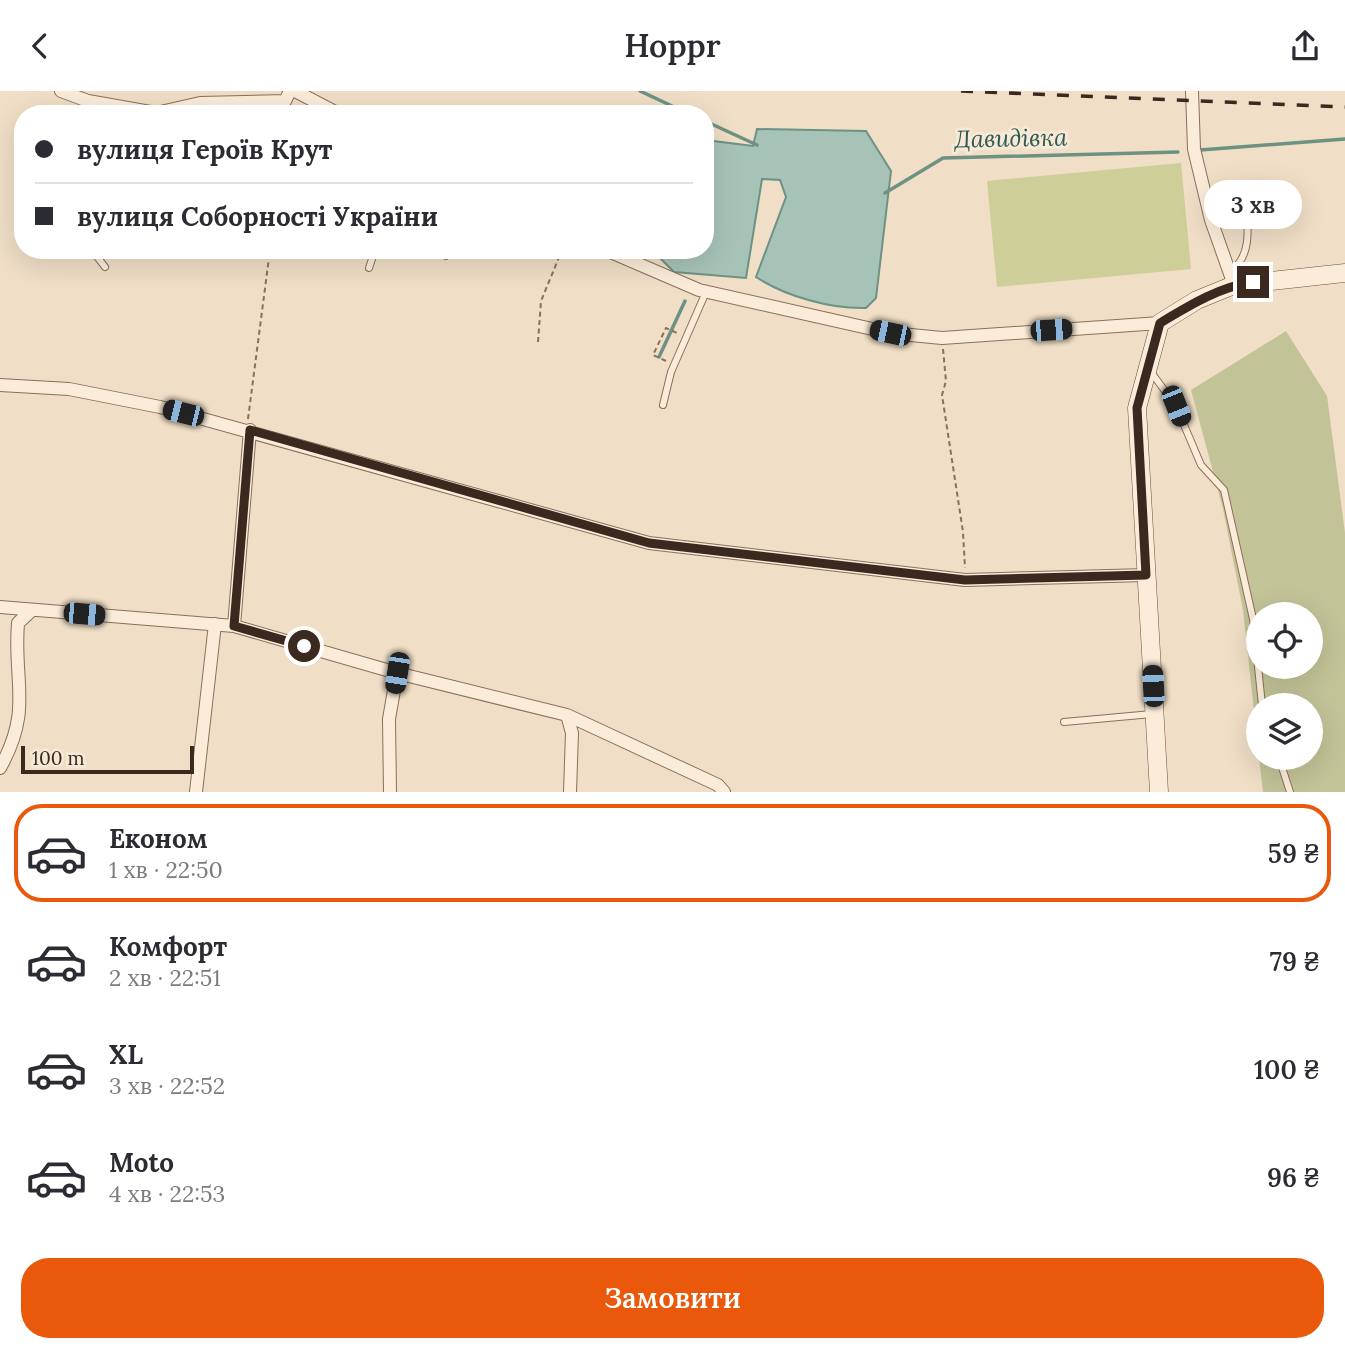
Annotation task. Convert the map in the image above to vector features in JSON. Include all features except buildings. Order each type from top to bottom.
[{"type":"street","points":[[61,91],[86,105]]},
{"type":"street","points":[[191,105],[285,101],[293,91],[321,105]]},
{"type":"street","points":[[1192,91],[1194,149],[1211,220],[1232,278]]},
{"type":"street","points":[[628,259],[706,292],[890,333],[942,338],[1160,323],[1232,278],[1345,273]]},
{"type":"street","points":[[1159,792],[1137,408],[1146,365],[1160,323]]},
{"type":"street","points":[[0,385],[69,389],[249,428],[649,543],[965,580],[1146,575]]},
{"type":"street","points":[[234,626],[249,428]]},
{"type":"street","points":[[0,607],[234,626],[397,673],[567,715],[718,785],[724,792]]},
{"type":"street","points":[[0,768],[15,736],[21,709],[18,623],[32,610]]},
{"type":"street","points":[[196,792],[215,624]]},
{"type":"street","points":[[390,792],[389,719],[397,673]]},
{"type":"street","points":[[567,715],[572,733],[570,792]]},
{"type":"lane","points":[[1232,278],[1247,250],[1245,189]]},
{"type":"lane","points":[[99,259],[105,267]]},
{"type":"lane","points":[[369,268],[372,259]]},
{"type":"lane","points":[[663,405],[671,372],[706,292]]},
{"type":"lane","points":[[1146,365],[1176,406],[1201,465],[1224,490],[1253,619],[1261,693]]},
{"type":"lane","points":[[1064,722],[1154,713]]},
{"type":"lane","points":[[1283,770],[1290,792]]},
{"type":"path","points":[[249,428],[269,259]]},
{"type":"path","points":[[538,342],[541,301],[558,259]]},
{"type":"path","points":[[670,353],[666,361],[653,355],[666,328],[679,334]]},
{"type":"path","points":[[942,338],[946,381],[942,395],[963,532],[965,580]]},
{"type":"green space","points":[[1181,163],[1191,269],[997,287],[987,181]]},
{"type":"green space","points":[[1286,331],[1327,396],[1345,533],[1345,792],[1263,792],[1260,770],[1323,770],[1323,693],[1252,693],[1250,679],[1323,679],[1323,602],[1246,602],[1246,638],[1223,509],[1191,390]]},
{"type":"shaded area","points":[[757,129],[866,131],[891,171],[876,298],[866,308],[808,300],[780,290],[756,277],[786,197],[780,180],[762,179],[746,278],[674,272],[661,259],[714,259],[714,141],[753,146]]},
{"type":"waterway","name":"Давидівка","points":[[640,91],[670,105]]},
{"type":"waterway","name":"Давидівка","points":[[714,125],[757,145]]},
{"type":"waterway","name":"Давидівка","points":[[1200,150],[1345,139]]},
{"type":"waterway","name":"Давидівка","points":[[885,193],[943,158],[1178,152]]},
{"type":"waterway","points":[[659,357],[685,301]]},
{"type":"railway","points":[[961,91],[1345,107]]},
{"type":"route","points":[[304,646],[234,626],[250,430],[649,543],[965,580],[1146,575],[1137,408],[1146,365],[1160,323],[1198,300],[1234,285],[1253,282]]}]
